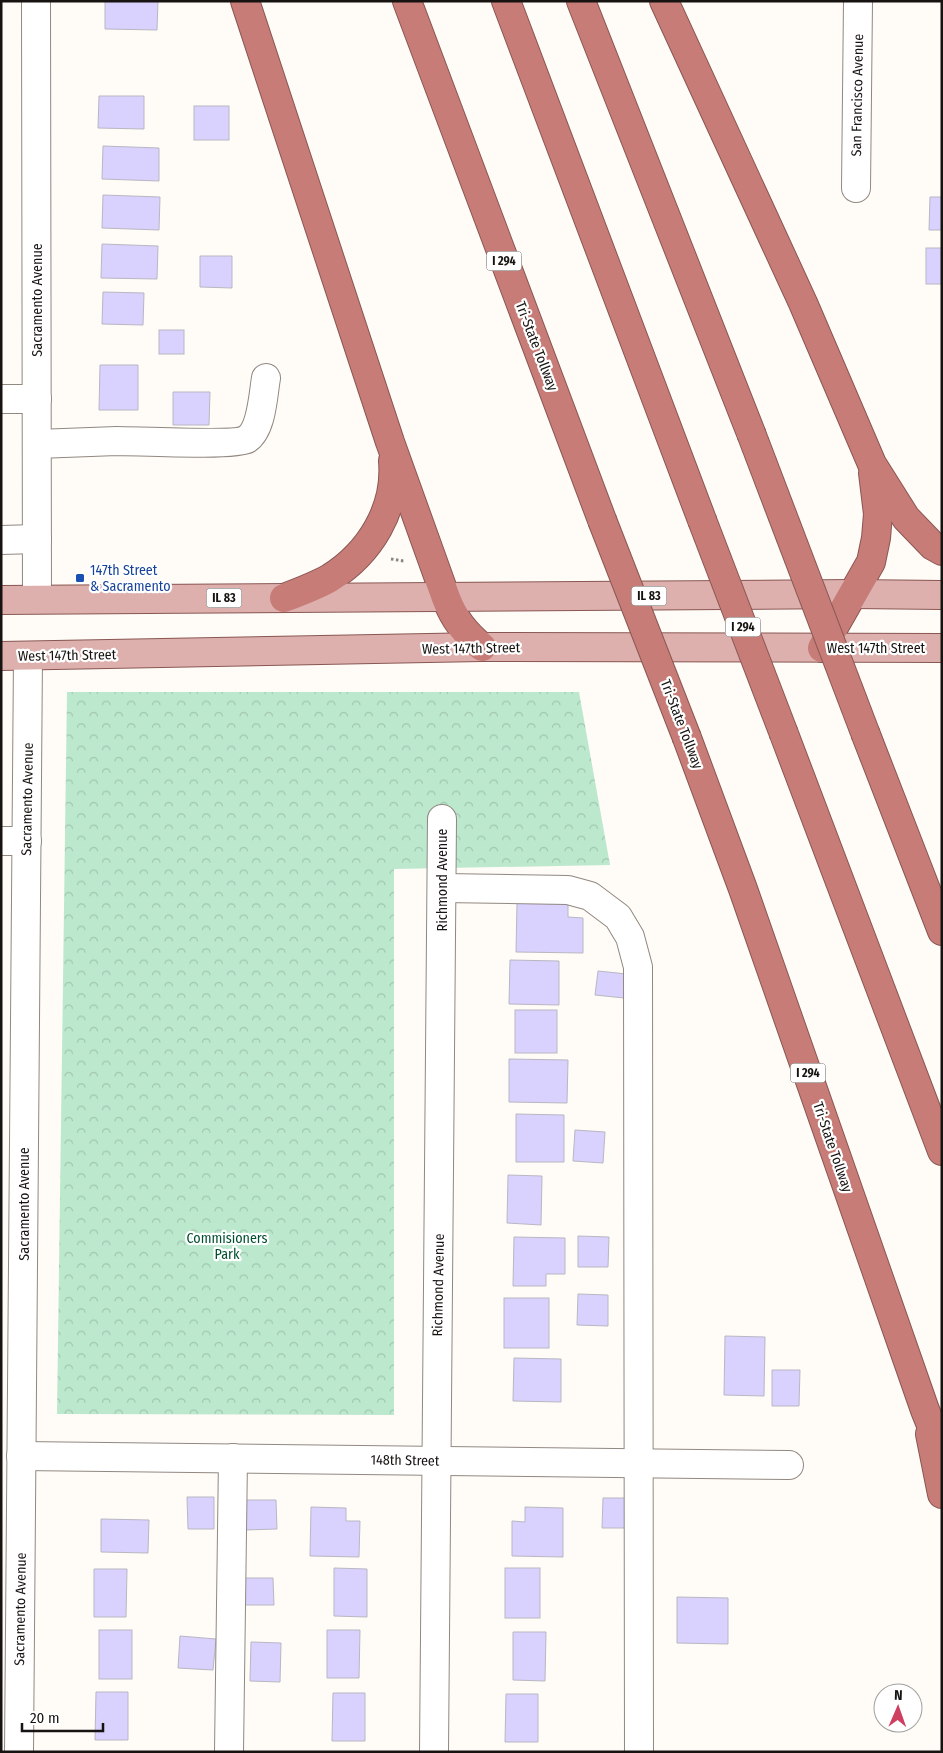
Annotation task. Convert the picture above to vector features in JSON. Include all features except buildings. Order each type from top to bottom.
[{"type":"highway","points":[[245,1],[390,442],[446,598],[460,626],[482,647]]},
{"type":"highway","name":"Tri-State Tollway","points":[[407,1],[743,889],[925,1410],[942,1452]]},
{"type":"highway","name":"I 294","points":[[506,1],[942,1150]]},
{"type":"highway","points":[[581,1],[751,433],[942,931]]},
{"type":"highway","points":[[664,1],[803,303],[872,464],[906,518],[933,546],[942,551]]},
{"type":"highway","points":[[284,598],[318,584],[340,571],[360,554],[372,538],[382,520],[391,495],[394,469],[390,442]]},
{"type":"highway","points":[[822,648],[871,562],[876,538],[877,502],[872,464]]},
{"type":"highway","points":[[925,1410],[942,1494]]},
{"type":"main road","name":"IL 83","points":[[1,600],[37,598],[942,595]]},
{"type":"main road","name":"West 147th Street","points":[[1,656],[482,647],[942,648]]},
{"type":"street","name":"Sacramento Avenue","points":[[36,1],[37,598]]},
{"type":"street","name":"San Francisco Avenue","points":[[856,188],[858,1]]},
{"type":"street","points":[[37,444],[118,441],[220,442],[246,440],[254,432],[260,414],[266,378]]},
{"type":"street","points":[[1,399],[37,399]]},
{"type":"street","points":[[1,540],[37,539]]},
{"type":"street","name":"Sacramento Avenue","points":[[19,1752],[21,1456],[14,841],[28,656]]},
{"type":"street","name":"Richmond Avenue","points":[[434,1752],[442,819]]},
{"type":"street","points":[[442,888],[568,890],[590,896],[618,917],[630,937],[638,967],[639,1752]]},
{"type":"street","name":"148th Street","points":[[21,1456],[789,1464]]},
{"type":"street","points":[[229,1752],[233,1458]]},
{"type":"path","points":[[388,558],[406,561]]},
{"type":"path","points":[[400,560],[400,566]]},
{"type":"green space","name":"Commisioners Park","points":[[67,692],[579,692],[610,865],[394,869],[394,1415],[57,1414]]},
{"type":"place","name":"147th Street & Sacramento","points":[[80,578]]}]
